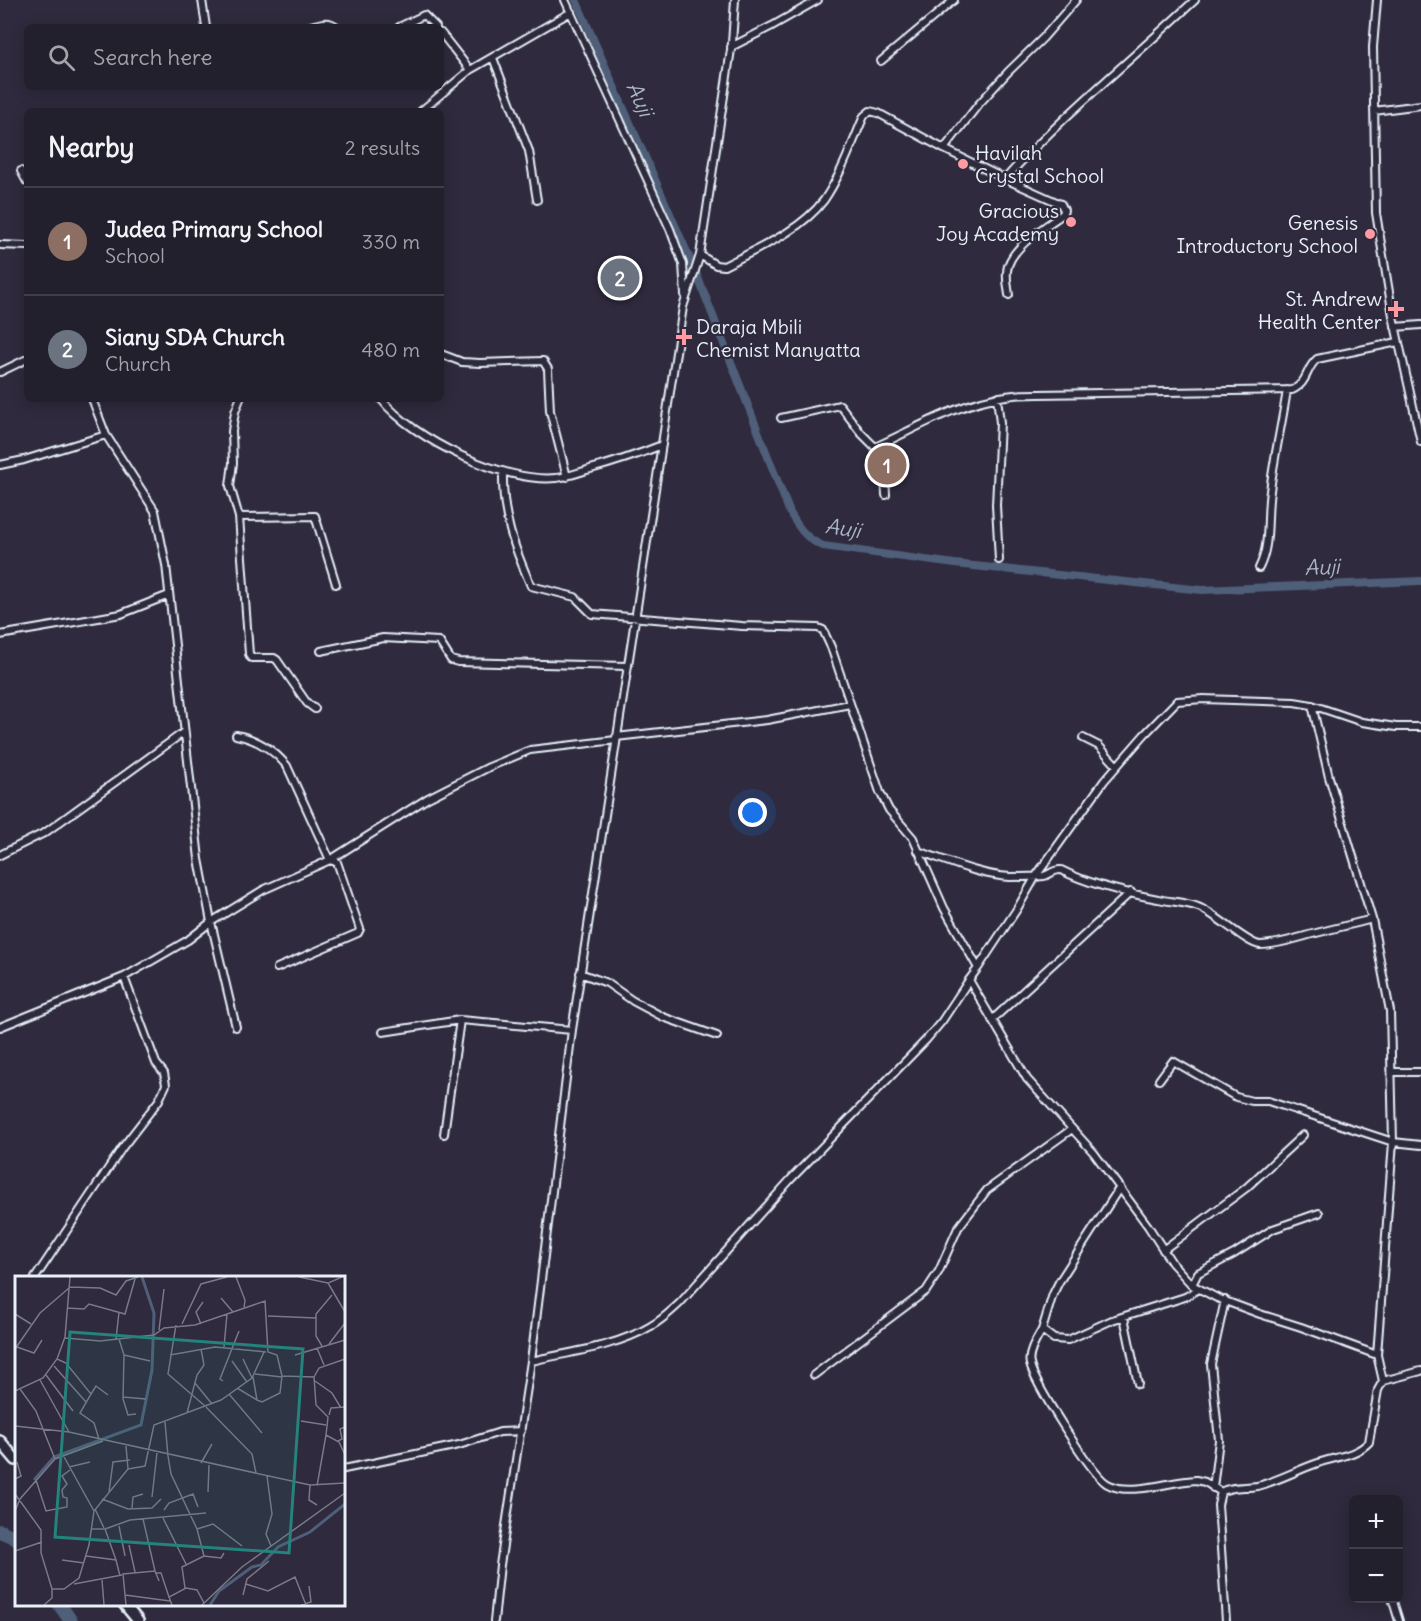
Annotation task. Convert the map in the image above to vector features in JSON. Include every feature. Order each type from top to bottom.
[{"type":"main road","points":[[0,1441],[15,1460]]},
{"type":"main road","points":[[125,1606],[138,1621]]},
{"type":"street","points":[[201,0],[205,24]]},
{"type":"street","points":[[565,0],[670,229],[683,264],[685,299]]},
{"type":"street","points":[[494,1621],[500,1565],[531,1361],[580,973],[685,299],[699,257],[731,46],[735,0]]},
{"type":"street","points":[[731,46],[818,0]]},
{"type":"street","points":[[880,61],[954,0]]},
{"type":"street","points":[[944,149],[978,105],[1043,38],[1076,0]]},
{"type":"street","points":[[1005,179],[1070,111],[1195,0]]},
{"type":"street","points":[[1377,0],[1372,48],[1376,213],[1395,327],[1421,442]]},
{"type":"street","points":[[425,108],[470,70],[571,12]]},
{"type":"street","points":[[405,24],[424,15],[433,24]]},
{"type":"street","points":[[318,24],[332,22],[334,24]]},
{"type":"street","points":[[444,37],[470,70]]},
{"type":"street","points":[[493,58],[529,151],[537,200]]},
{"type":"street","points":[[1374,111],[1421,105]]},
{"type":"street","points":[[699,257],[723,266],[773,240],[809,215],[824,200],[864,116],[870,111],[878,112],[944,149],[1061,204],[1065,210],[1063,214],[1027,241],[1009,263],[1006,272],[1009,295]]},
{"type":"street","points":[[21,171],[24,176]]},
{"type":"street","points":[[0,244],[24,246]]},
{"type":"street","points":[[1395,327],[1421,325]]},
{"type":"street","points":[[875,447],[948,413],[997,398],[1038,394],[1287,390],[1302,384],[1317,359],[1398,342]]},
{"type":"street","points":[[444,355],[462,362],[543,361],[548,369],[550,411],[567,477]]},
{"type":"street","points":[[0,372],[24,360]]},
{"type":"street","points":[[1259,568],[1265,557],[1267,545],[1269,494],[1287,390]]},
{"type":"street","points":[[997,398],[1000,423],[996,505],[999,560]]},
{"type":"street","points":[[93,402],[106,435],[155,511],[166,565],[199,859],[211,922],[236,1027]]},
{"type":"street","points":[[239,402],[232,431],[233,464],[230,486],[239,517],[249,654],[252,658],[277,660],[307,703],[315,709]]},
{"type":"street","points":[[384,402],[400,418],[433,442],[503,473],[553,478],[567,477],[662,445]]},
{"type":"street","points":[[781,418],[840,405],[875,447],[885,476],[886,495]]},
{"type":"street","points":[[0,465],[106,435]]},
{"type":"street","points":[[503,473],[502,497],[513,544],[531,586],[575,597],[592,614],[823,630],[880,792],[889,810],[913,838],[944,908],[978,968]]},
{"type":"street","points":[[239,517],[315,516],[336,584]]},
{"type":"street","points":[[0,635],[121,614],[169,595]]},
{"type":"street","points":[[321,651],[383,638],[405,639],[439,641],[451,660],[458,662],[627,666]]},
{"type":"street","points":[[531,1361],[626,1337],[650,1327],[680,1303],[792,1179],[942,1021],[1017,909],[1036,876],[1104,781],[1157,720],[1177,701],[1193,699],[1273,701],[1312,705],[1362,722],[1396,727],[1421,727]]},
{"type":"street","points":[[0,1027],[124,977],[188,940],[211,922],[263,890],[330,860],[428,798],[511,757],[530,750],[767,720],[850,704]]},
{"type":"street","points":[[1226,1621],[1218,1505],[1221,1492],[1226,1489],[1274,1482],[1319,1462],[1357,1451],[1365,1446],[1371,1434],[1378,1390],[1383,1381],[1377,1355],[1393,1142],[1390,1011],[1372,919],[1329,777],[1312,705]]},
{"type":"street","points":[[0,855],[46,832],[184,732]]},
{"type":"street","points":[[236,735],[255,740],[276,754],[287,766],[330,860],[337,862],[360,929],[358,933],[277,969]]},
{"type":"street","points":[[1083,738],[1100,746],[1117,766]]},
{"type":"street","points":[[918,851],[990,874],[1010,877],[1036,876],[1046,875],[1056,869],[1091,882],[1159,899],[1186,903],[1223,921],[1259,945],[1372,919]]},
{"type":"street","points":[[992,1020],[1131,892]]},
{"type":"street","points":[[580,973],[607,983],[633,1001],[663,1017],[717,1036]]},
{"type":"street","points":[[37,1276],[123,1148],[159,1100],[166,1085],[164,1073],[156,1063],[124,977]]},
{"type":"street","points":[[969,980],[1027,1079],[1094,1153],[1172,1263],[1192,1285],[1224,1300],[1377,1355]]},
{"type":"street","points":[[383,1032],[460,1020],[572,1030]]},
{"type":"street","points":[[444,1134],[460,1020]]},
{"type":"street","points":[[1159,1080],[1173,1061],[1236,1097],[1268,1101],[1393,1142],[1421,1145]]},
{"type":"street","points":[[1392,1072],[1421,1072]]},
{"type":"street","points":[[814,1375],[926,1291],[939,1271],[958,1228],[987,1190],[1072,1129]]},
{"type":"street","points":[[1163,1250],[1246,1188],[1303,1135]]},
{"type":"street","points":[[1120,1187],[1059,1282],[1042,1330],[1030,1355],[1030,1364],[1037,1382],[1063,1425],[1105,1482],[1118,1488],[1130,1489],[1196,1480],[1205,1482],[1221,1492]]},
{"type":"street","points":[[1192,1285],[1198,1273],[1234,1254],[1273,1229],[1319,1213]]},
{"type":"street","points":[[1042,1330],[1054,1339],[1063,1341],[1112,1320],[1185,1297],[1199,1289]]},
{"type":"street","points":[[1213,1488],[1219,1440],[1211,1364],[1224,1300]]},
{"type":"street","points":[[1124,1317],[1138,1384]]},
{"type":"street","points":[[1383,1381],[1421,1371]]},
{"type":"street","points":[[345,1469],[459,1445],[500,1432],[521,1431]]},
{"type":"street","points":[[1393,1603],[1399,1621]]},
{"type":"waterway","name":"Auji","points":[[576,0],[697,275],[790,513],[812,540],[823,546],[955,564],[1202,590],[1421,581]]},
{"type":"waterway","points":[[0,1531],[15,1538]]},
{"type":"waterway","points":[[60,1606],[71,1621]]},
{"type":"place","name":"Havilah Crystal School","points":[[963,164]]},
{"type":"place","name":"Gracious Joy Academy","points":[[1071,222]]},
{"type":"place","name":"Genesis Introductory School","points":[[1370,234]]},
{"type":"place","name":"Siany SDA Church","points":[[620,278]]},
{"type":"place","name":"St. Andrew Health Center","points":[[1396,309]]},
{"type":"place","name":"Daraja Mbili Chemist Manyatta","points":[[684,337]]},
{"type":"place","name":"Judea Primary School","points":[[887,465]]}]
